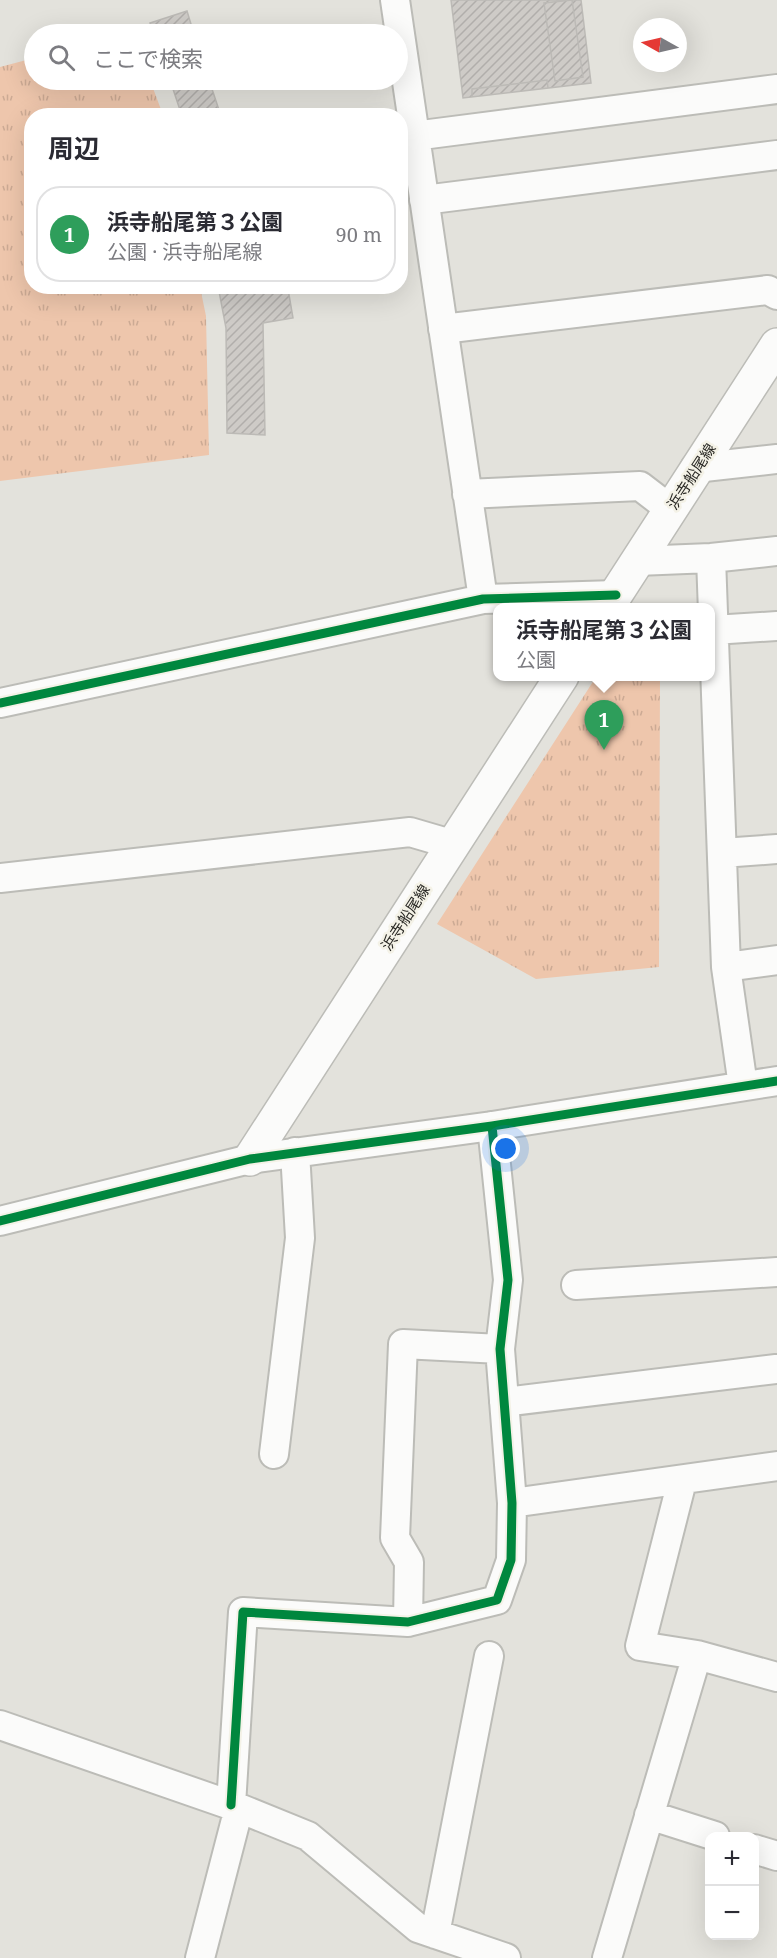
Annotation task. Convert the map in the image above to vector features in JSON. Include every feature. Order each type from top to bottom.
[{"type":"street","points":[[395,0],[398,24]]},
{"type":"street","points":[[414,136],[777,89]]},
{"type":"street","points":[[408,90],[483,599]]},
{"type":"street","points":[[424,200],[777,155]]},
{"type":"street","points":[[443,329],[768,290],[777,295]]},
{"type":"street","name":"浜寺船尾線","points":[[612,601],[695,468],[777,345]]},
{"type":"street","points":[[695,468],[777,459]]},
{"type":"street","points":[[467,494],[640,486],[670,509]]},
{"type":"street","points":[[637,561],[711,558],[777,551]]},
{"type":"street","points":[[711,558],[712,603]]},
{"type":"street","points":[[0,703],[483,599],[612,601]]},
{"type":"street","points":[[715,630],[777,626]]},
{"type":"street","points":[[715,680],[726,967],[743,1086]]},
{"type":"street","name":"浜寺船尾線","points":[[250,1158],[451,844],[559,681]]},
{"type":"street","points":[[0,878],[410,832],[451,844]]},
{"type":"street","points":[[722,853],[777,849]]},
{"type":"street","points":[[726,967],[777,960]]},
{"type":"street","points":[[0,1221],[250,1158],[492,1126],[777,1081]]},
{"type":"street","points":[[200,1958],[235,1806],[243,1612],[408,1622],[497,1599],[511,1560],[512,1503],[500,1349],[508,1280],[492,1126]]},
{"type":"street","points":[[274,1454],[300,1238],[295,1152]]},
{"type":"street","points":[[576,1285],[777,1272]]},
{"type":"street","points":[[408,1622],[409,1562],[395,1538],[404,1344],[500,1349]]},
{"type":"street","points":[[504,1402],[776,1369]]},
{"type":"street","points":[[512,1503],[777,1466]]},
{"type":"street","points":[[682,1481],[639,1646],[697,1655],[777,1677]]},
{"type":"street","points":[[607,1958],[697,1655]]},
{"type":"street","points":[[435,1934],[489,1656]]},
{"type":"street","points":[[0,1725],[235,1806],[308,1836],[418,1928],[506,1958]]},
{"type":"street","points":[[650,1815],[705,1833]]},
{"type":"street","points":[[759,1851],[777,1856]]},
{"type":"green space","points":[[24,61],[24,90],[154,90],[160,108],[24,108],[24,294],[201,294],[206,316],[209,455],[0,481],[0,67]]},
{"type":"green space","points":[[593,681],[660,681],[659,967],[536,979],[437,924]]},
{"type":"building","points":[[451,0],[581,0],[591,83],[463,98]]},
{"type":"building","points":[[572,0],[583,77],[555,81],[544,3]]},
{"type":"building","points":[[187,11],[191,24],[150,24]]},
{"type":"building","points":[[547,80],[548,88],[472,97],[472,89]]},
{"type":"building","points":[[173,90],[212,90],[218,108],[179,108]]},
{"type":"building","points":[[220,294],[289,294],[293,318],[263,323],[265,435],[227,433],[226,328]]},
{"type":"cycle path","points":[[0,703],[483,599],[616,595]]},
{"type":"cycle path","points":[[0,1221],[250,1159],[492,1126],[777,1081]]},
{"type":"cycle path","points":[[231,1805],[243,1612],[408,1622],[497,1600],[511,1560],[512,1503],[500,1349],[508,1280],[492,1126]]},
{"type":"place","name":"浜寺船尾第３公園","points":[[604,750]]}]
